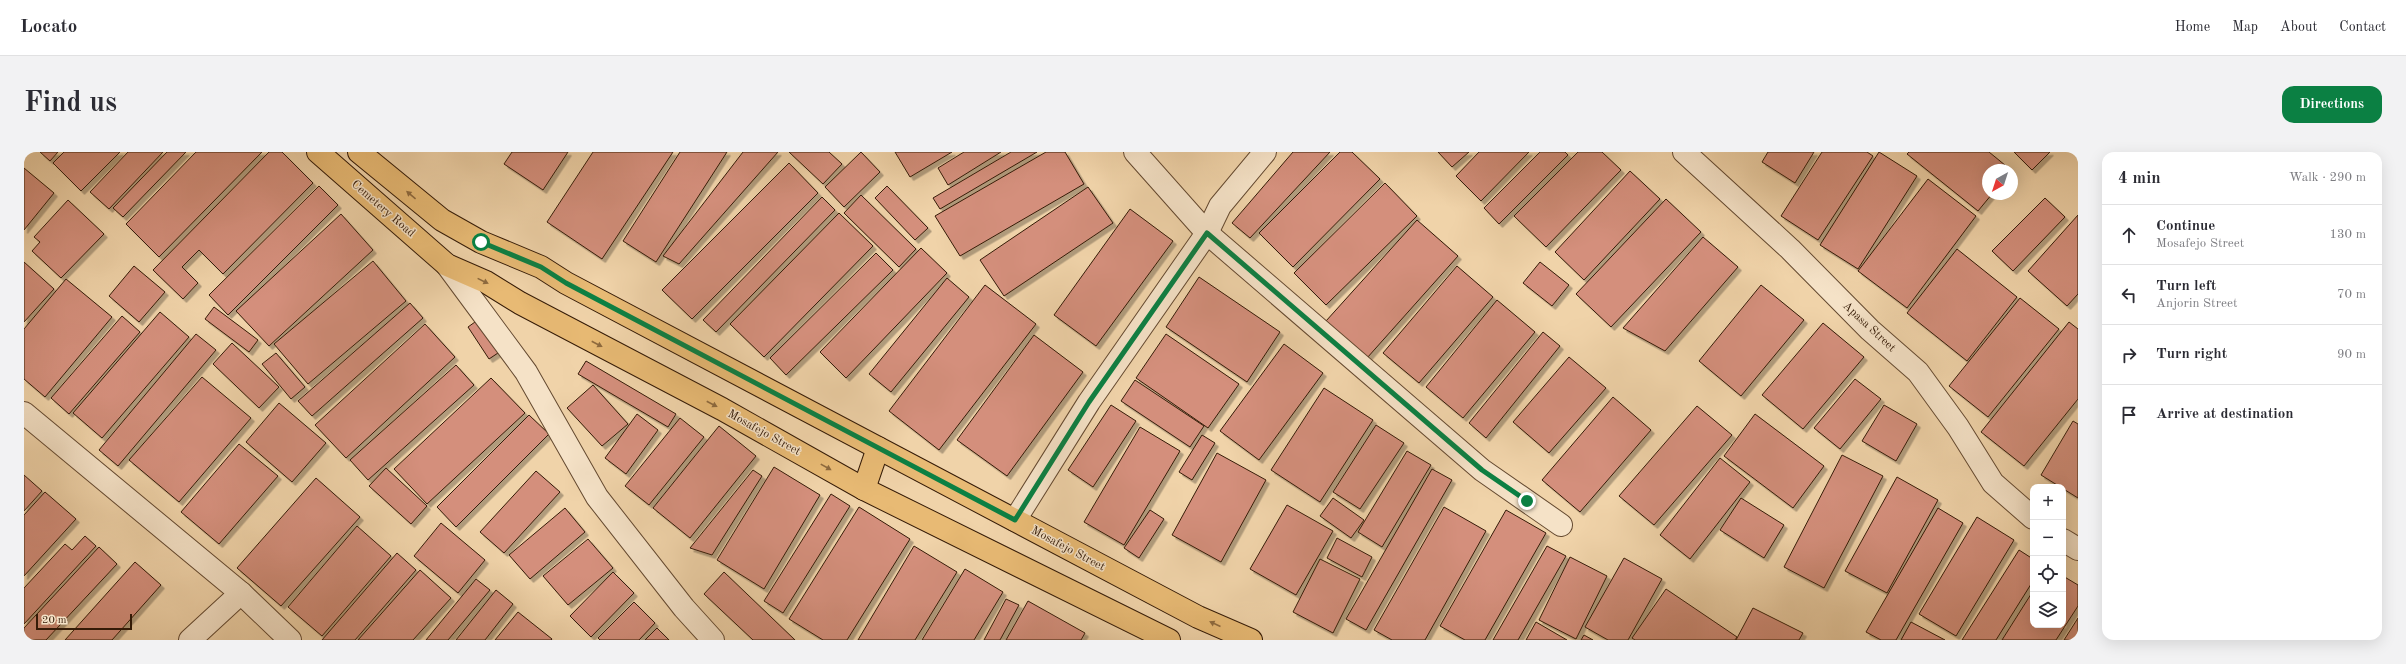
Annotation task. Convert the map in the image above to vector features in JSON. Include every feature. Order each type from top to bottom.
[{"type":"main road","name":"Cemetery Road","points":[[318,152],[447,265]]},
{"type":"main road","name":"Mosafejo Street","points":[[359,152],[442,220],[481,242],[541,267],[566,283],[1198,617],[1250,640]]},
{"type":"main road","name":"Mosafejo Street","points":[[447,265],[486,282],[520,303],[722,409],[864,489],[1169,640]]},
{"type":"main road","points":[[864,489],[878,448]]},
{"type":"street","points":[[1135,152],[1207,233],[1482,470],[1561,525]]},
{"type":"street","points":[[1015,520],[1089,402],[1207,233],[1220,206],[1265,152]]},
{"type":"street","name":"Apasa Street","points":[[1684,152],[1790,249],[1870,330],[1918,372],[1958,427],[1993,483],[2030,515]]},
{"type":"street","points":[[447,265],[526,372],[597,497],[684,608],[713,640]]},
{"type":"street","points":[[24,413],[242,593],[290,640]]},
{"type":"street","points":[[2066,542],[2078,549]]},
{"type":"street","points":[[190,640],[242,593]]},
{"type":"building","points":[[40,152],[58,152],[50,161]]},
{"type":"building","points":[[64,152],[120,152],[81,191],[53,163]]},
{"type":"building","points":[[128,152],[163,152],[109,209],[90,192]]},
{"type":"building","points":[[167,152],[186,152],[123,217],[113,208]]},
{"type":"building","points":[[196,152],[262,152],[159,257],[126,224]]},
{"type":"building","points":[[269,152],[282,152],[313,183],[223,274],[199,250],[182,267],[198,283],[183,299],[153,270]]},
{"type":"building","points":[[512,152],[568,152],[543,190],[504,164]]},
{"type":"building","points":[[593,152],[673,152],[602,259],[547,222]]},
{"type":"building","points":[[680,152],[727,152],[656,262],[623,241]]},
{"type":"building","points":[[743,152],[778,152],[679,264],[663,256]]},
{"type":"building","points":[[789,152],[829,152],[842,164],[823,184]]},
{"type":"building","points":[[861,152],[880,172],[844,207],[825,187]]},
{"type":"building","points":[[895,152],[952,152],[910,177]]},
{"type":"building","points":[[964,152],[1001,152],[948,185],[938,168]]},
{"type":"building","points":[[1011,152],[1037,152],[940,209],[933,198]]},
{"type":"building","points":[[1046,152],[1065,152],[1084,184],[960,256],[935,216]]},
{"type":"building","points":[[1293,152],[1330,152],[1250,238],[1232,223]]},
{"type":"building","points":[[1340,152],[1352,152],[1380,179],[1293,267],[1259,233]]},
{"type":"building","points":[[1438,152],[1469,152],[1452,167]]},
{"type":"building","points":[[1479,152],[1529,152],[1481,201],[1456,176]]},
{"type":"building","points":[[1540,152],[1565,152],[1568,155],[1499,224],[1484,208]]},
{"type":"building","points":[[1578,152],[1602,152],[1621,170],[1546,247],[1514,216]]},
{"type":"building","points":[[1768,152],[1814,152],[1795,183],[1762,162]]},
{"type":"building","points":[[1822,152],[1867,152],[1873,156],[1818,240],[1781,216]]},
{"type":"building","points":[[1879,152],[1917,176],[1858,269],[1820,245]]},
{"type":"building","points":[[1909,152],[1989,152],[2004,164],[1982,164],[1982,200],[1987,200],[1978,211],[1907,154]]},
{"type":"building","points":[[2014,152],[2050,152],[2032,170]]},
{"type":"building","points":[[789,163],[818,193],[692,319],[662,290]]},
{"type":"building","points":[[24,168],[54,193],[24,230]]},
{"type":"building","points":[[1630,171],[1660,199],[1584,280],[1555,252]]},
{"type":"building","points":[[1928,179],[1976,216],[1907,308],[1858,271]]},
{"type":"building","points":[[1385,183],[1417,216],[1326,305],[1294,273]]},
{"type":"building","points":[[319,186],[338,205],[228,315],[209,295]]},
{"type":"building","points":[[887,186],[928,228],[915,240],[875,198]]},
{"type":"building","points":[[1088,187],[1113,223],[1004,296],[980,260]]},
{"type":"building","points":[[861,195],[916,249],[899,267],[844,213]]},
{"type":"building","points":[[822,197],[835,210],[716,332],[703,320]]},
{"type":"building","points":[[2045,198],[2065,217],[2013,271],[1992,251]]},
{"type":"building","points":[[1666,199],[1701,232],[1611,327],[1576,294]]},
{"type":"building","points":[[68,200],[104,234],[61,278],[32,251],[40,242],[34,237]]},
{"type":"building","points":[[1130,209],[1173,241],[1096,346],[1054,315]]},
{"type":"building","points":[[839,213],[873,246],[764,357],[730,324]]},
{"type":"building","points":[[341,214],[373,250],[269,346],[236,311]]},
{"type":"building","points":[[2078,215],[2078,294],[2067,306],[2028,271]]},
{"type":"building","points":[[1417,220],[1458,256],[1367,358],[1326,321]]},
{"type":"building","points":[[1703,237],[1738,267],[1665,351],[1623,328]]},
{"type":"building","points":[[921,248],[947,273],[846,378],[820,352]]},
{"type":"building","points":[[1957,249],[2017,297],[1967,361],[1907,313]]},
{"type":"building","points":[[876,253],[893,270],[786,375],[770,358]]},
{"type":"building","points":[[373,261],[406,301],[308,384],[274,344]]},
{"type":"building","points":[[24,262],[54,289],[24,322]]},
{"type":"building","points":[[1540,262],[1569,285],[1552,306],[1523,283]]},
{"type":"building","points":[[134,266],[165,292],[139,322],[109,296]]},
{"type":"building","points":[[1457,266],[1493,297],[1419,383],[1383,353]]},
{"type":"building","points":[[1199,277],[1280,332],[1247,382],[1166,327]]},
{"type":"building","points":[[947,278],[969,297],[891,392],[869,374]]},
{"type":"building","points":[[66,279],[112,317],[45,397],[24,379],[24,329]]},
{"type":"building","points":[[985,285],[1036,324],[939,450],[889,411]]},
{"type":"building","points":[[1761,285],[1804,320],[1741,396],[1699,361]]},
{"type":"building","points":[[2020,298],[2059,329],[1988,417],[1949,386]]},
{"type":"building","points":[[1497,300],[1535,332],[1463,418],[1426,387]]},
{"type":"building","points":[[410,303],[423,318],[312,416],[298,401]]},
{"type":"building","points":[[214,307],[258,340],[249,352],[205,319]]},
{"type":"building","points":[[160,312],[189,337],[102,438],[73,413]]},
{"type":"building","points":[[122,316],[140,332],[69,414],[51,398]]},
{"type":"building","points":[[482,317],[504,349],[489,359],[468,327]]},
{"type":"building","points":[[2069,322],[2078,329],[2078,399],[2024,466],[1981,432]]},
{"type":"building","points":[[1823,323],[1864,357],[1803,429],[1762,395]]},
{"type":"building","points":[[425,324],[455,357],[346,458],[315,425]]},
{"type":"building","points":[[1543,332],[1560,346],[1486,438],[1469,423]]},
{"type":"building","points":[[196,334],[216,350],[118,466],[99,450]]},
{"type":"building","points":[[1166,334],[1239,384],[1208,428],[1136,378]]},
{"type":"building","points":[[1034,335],[1083,372],[1007,476],[957,440]]},
{"type":"building","points":[[232,343],[279,387],[259,408],[213,364]]},
{"type":"building","points":[[1284,344],[1323,373],[1259,460],[1220,431]]},
{"type":"building","points":[[276,353],[305,387],[291,399],[262,364]]},
{"type":"building","points":[[1569,357],[1606,388],[1549,453],[1513,422]]},
{"type":"building","points":[[586,361],[676,414],[668,427],[578,374]]},
{"type":"building","points":[[456,365],[474,385],[368,480],[350,460]]},
{"type":"building","points":[[202,377],[251,418],[179,502],[129,460]]},
{"type":"building","points":[[491,378],[525,413],[427,504],[394,469]]},
{"type":"building","points":[[1855,379],[1881,399],[1840,449],[1814,428]]},
{"type":"building","points":[[1135,380],[1204,426],[1190,447],[1121,401]]},
{"type":"building","points":[[593,385],[628,424],[602,446],[567,408]]},
{"type":"building","points":[[1324,388],[1373,420],[1320,502],[1271,470]]},
{"type":"building","points":[[1613,397],[1651,430],[1580,512],[1542,480]]},
{"type":"building","points":[[279,403],[326,443],[292,482],[246,442]]},
{"type":"building","points":[[1111,405],[1136,421],[1093,487],[1068,470]]},
{"type":"building","points":[[1884,405],[1917,424],[1896,461],[1862,441]]},
{"type":"building","points":[[1697,406],[1732,435],[1654,525],[1619,496]]},
{"type":"building","points":[[637,414],[658,430],[626,474],[605,458]]},
{"type":"building","points":[[1755,414],[1824,466],[1793,508],[1724,456]]},
{"type":"building","points":[[529,415],[549,434],[456,527],[437,507]]},
{"type":"building","points":[[680,418],[704,437],[649,505],[625,486]]},
{"type":"building","points":[[2073,421],[2078,424],[2078,498],[2066,491],[2066,484],[2055,484],[2041,475]]},
{"type":"building","points":[[1376,425],[1404,443],[1360,509],[1333,492]]},
{"type":"building","points":[[719,426],[756,456],[690,538],[653,508]]},
{"type":"building","points":[[1140,427],[1180,451],[1124,545],[1084,522]]},
{"type":"building","points":[[1202,435],[1215,443],[1192,480],[1179,472]]},
{"type":"building","points":[[239,444],[278,476],[219,544],[181,512]]},
{"type":"building","points":[[1407,451],[1431,465],[1382,547],[1358,532]]},
{"type":"building","points":[[1217,453],[1266,480],[1221,562],[1172,535]]},
{"type":"building","points":[[1842,455],[1883,476],[1824,588],[1784,567]]},
{"type":"building","points":[[1720,458],[1750,482],[1690,559],[1660,535]]},
{"type":"building","points":[[774,467],[820,495],[764,589],[717,560]]},
{"type":"building","points":[[386,468],[427,506],[411,524],[369,486]]},
{"type":"building","points":[[1432,469],[1452,480],[1366,630],[1346,619]]},
{"type":"building","points":[[753,470],[762,476],[712,555],[690,548]]},
{"type":"building","points":[[536,471],[560,492],[504,553],[480,532]]},
{"type":"building","points":[[24,475],[42,491],[24,511]]},
{"type":"building","points":[[1897,477],[1938,500],[1887,593],[1845,571]]},
{"type":"building","points":[[316,478],[360,517],[281,606],[237,568]]},
{"type":"building","points":[[45,492],[76,519],[24,576],[24,515]]},
{"type":"building","points":[[831,494],[850,506],[783,613],[764,601]]},
{"type":"building","points":[[1333,498],[1364,520],[1351,538],[1320,516]]},
{"type":"building","points":[[1741,498],[1784,525],[1764,558],[1720,530]]},
{"type":"building","points":[[1287,505],[1333,531],[1296,595],[1250,569]]},
{"type":"building","points":[[859,507],[910,539],[847,640],[823,640],[789,619]]},
{"type":"building","points":[[1444,507],[1486,531],[1425,640],[1392,640],[1374,630]]},
{"type":"building","points":[[565,508],[585,532],[530,579],[509,555]]},
{"type":"building","points":[[1938,508],[1963,523],[1896,640],[1881,640],[1866,632]]},
{"type":"building","points":[[1150,510],[1164,519],[1139,558],[1124,548]]},
{"type":"building","points":[[1506,510],[1546,533],[1485,640],[1465,640],[1440,626]]},
{"type":"building","points":[[1977,517],[2014,540],[1956,636],[1919,614]]},
{"type":"building","points":[[441,523],[485,560],[458,593],[414,556]]},
{"type":"building","points":[[357,526],[391,556],[322,636],[288,607]]},
{"type":"building","points":[[85,536],[96,546],[24,624],[24,588],[65,544],[72,550]]},
{"type":"building","points":[[1337,538],[1372,557],[1362,577],[1327,558]]},
{"type":"building","points":[[588,539],[613,568],[568,605],[543,576]]},
{"type":"building","points":[[914,546],[957,572],[915,640],[858,640]]},
{"type":"building","points":[[1547,546],[1566,556],[1518,640],[1493,640]]},
{"type":"building","points":[[99,547],[117,564],[46,640],[24,640],[24,628]]},
{"type":"building","points":[[2019,550],[2030,557],[2030,586],[1996,640],[1962,640]]},
{"type":"building","points":[[397,553],[416,570],[355,640],[322,640]]},
{"type":"building","points":[[1570,557],[1607,576],[1576,639],[1539,620]]},
{"type":"building","points":[[1624,558],[1662,579],[1628,640],[1608,640],[1585,627]]},
{"type":"building","points":[[1320,559],[1360,579],[1333,633],[1293,612]]},
{"type":"building","points":[[135,562],[161,585],[112,640],[65,640]]},
{"type":"building","points":[[965,569],[1003,592],[974,640],[922,640]]},
{"type":"building","points":[[420,570],[451,598],[413,640],[358,640]]},
{"type":"building","points":[[613,572],[634,593],[591,637],[570,616]]},
{"type":"building","points":[[724,572],[795,640],[753,640],[704,594]]},
{"type":"building","points":[[2066,578],[2078,585],[2078,606],[2066,625]]},
{"type":"building","points":[[476,579],[490,590],[448,640],[426,640]]},
{"type":"building","points":[[1666,589],[1737,637],[1735,640],[1635,640],[1632,638]]},
{"type":"building","points":[[496,590],[513,604],[485,640],[456,640]]},
{"type":"building","points":[[2030,596],[2030,628],[2064,628],[2056,640],[2002,640]]},
{"type":"building","points":[[1006,599],[1019,605],[1000,640],[984,640]]},
{"type":"building","points":[[1028,601],[1085,633],[1081,640],[1006,640]]},
{"type":"building","points":[[634,602],[655,623],[639,640],[600,640],[598,638]]},
{"type":"building","points":[[1753,608],[1803,633],[1799,640],[1736,640]]},
{"type":"building","points":[[518,612],[552,639],[495,640]]},
{"type":"building","points":[[2078,618],[2078,640],[2064,640]]},
{"type":"building","points":[[1536,622],[1567,640],[1526,640]]},
{"type":"building","points":[[1911,622],[1945,640],[1901,640]]},
{"type":"building","points":[[657,628],[669,640],[645,640]]},
{"type":"building","points":[[1584,635],[1593,640],[1581,640]]},
{"type":"route","points":[[481,242],[541,267],[566,283],[1015,520],[1089,402],[1207,233],[1482,470],[1527,501]]}]
